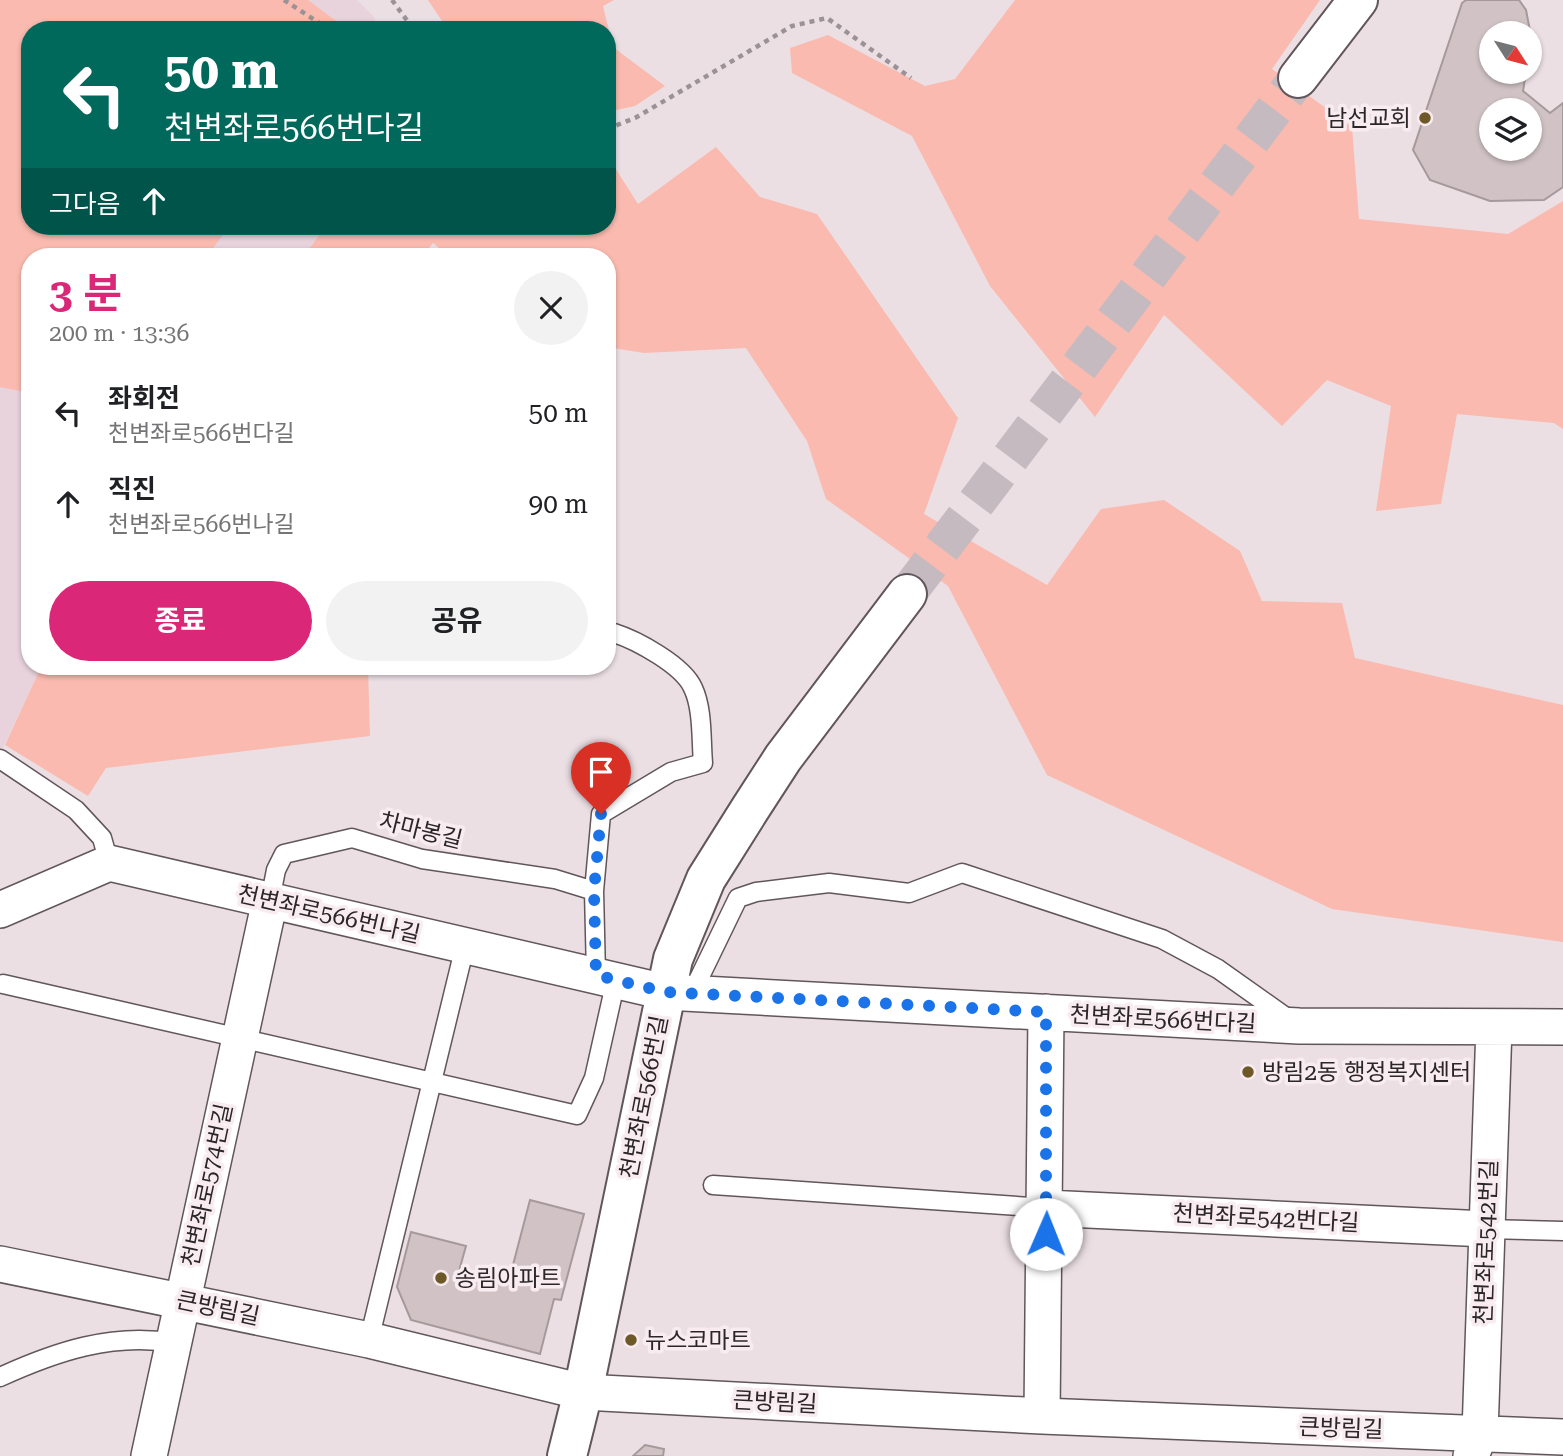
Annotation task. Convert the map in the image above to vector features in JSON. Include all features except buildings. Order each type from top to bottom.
[{"type":"street","points":[[1297,78],[1358,0]]},
{"type":"street","name":"천변좌로566번길","points":[[567,1456],[678,993],[673,959],[706,879],[783,758],[907,594]]},
{"type":"street","points":[[0,910],[109,863]]},
{"type":"street","name":"천변좌로566번나길","points":[[109,863],[678,993]]},
{"type":"street","name":"천변좌로574번길","points":[[149,1456],[270,900]]},
{"type":"street","name":"천변좌로566번다길","points":[[678,993],[1299,1026],[1563,1027]]},
{"type":"street","points":[[1042,1416],[1046,1012]]},
{"type":"street","name":"천변좌로542번길","points":[[1475,1445],[1494,1027]]},
{"type":"street","name":"천변좌로542번다길","points":[[1046,1208],[1486,1229]]},
{"type":"street","name":"큰방림길","points":[[0,1264],[369,1340],[583,1392],[1042,1416],[1475,1445],[1563,1437]]},
{"type":"lane","points":[[2,984],[577,1115],[594,1078],[606,977],[594,891],[601,814],[671,772],[703,763],[697,706],[690,683],[652,650],[616,634]]},
{"type":"lane","points":[[0,759],[76,810],[102,838],[109,863]]},
{"type":"lane","name":"차마봉길","points":[[270,900],[276,870],[284,854],[352,838],[422,859],[555,879],[594,891]]},
{"type":"lane","points":[[678,993],[738,898],[756,892],[829,883],[909,893],[962,873],[1163,939],[1218,969],[1299,1026]]},
{"type":"lane","points":[[369,1340],[465,946]]},
{"type":"lane","points":[[713,1185],[1046,1208]]},
{"type":"lane","points":[[1486,1229],[1563,1231]]},
{"type":"lane","points":[[0,1377],[79,1348],[124,1338],[174,1343]]},
{"type":"path","points":[[284,0],[316,21]]},
{"type":"path","points":[[392,0],[407,21]]},
{"type":"path","points":[[616,125],[635,118],[792,26],[827,18],[911,78]]},
{"type":"shaded area","points":[[0,0],[357,0],[375,21],[21,21],[21,235],[319,235],[310,248],[21,248],[21,675],[37,675],[0,754]]},
{"type":"shaded area","points":[[0,0],[308,0],[336,21],[21,21],[21,235],[223,235],[213,248],[21,248],[21,391],[0,387]]},
{"type":"shaded area","points":[[428,0],[614,0],[603,6],[607,21],[442,21]]},
{"type":"shaded area","points":[[1015,0],[1320,0],[1272,69],[1352,127],[1359,219],[1508,234],[1563,201],[1563,429],[1554,423],[1457,414],[1441,504],[1376,511],[1391,406],[1327,380],[1282,426],[1164,315],[1095,417],[990,286],[912,136],[792,73],[790,48],[828,35],[925,86],[955,79]]},
{"type":"shaded area","points":[[616,49],[665,86],[635,106],[616,110]]},
{"type":"shaded area","points":[[716,147],[760,197],[817,214],[958,418],[924,514],[1047,585],[1101,509],[1164,500],[1240,551],[1262,601],[1342,603],[1355,658],[1563,705],[1563,942],[1332,909],[1047,775],[948,586],[826,499],[807,441],[746,348],[644,353],[616,348],[616,248],[439,248],[433,243],[429,248],[310,248],[319,235],[616,235],[616,169],[638,204]]},
{"type":"shaded area","points":[[37,675],[368,675],[370,736],[106,768],[88,796],[5,745]]},
{"type":"tunnel","points":[[907,594],[1298,78]]},
{"type":"place","name":"남선교회","points":[[1425,118]]},
{"type":"place","name":"방림2동 행정복지센터","points":[[1248,1072]]},
{"type":"place","name":"송림아파트","points":[[441,1278]]},
{"type":"place","name":"뉴스코마트","points":[[631,1340]]},
{"type":"route","points":[[601,814],[594,891],[596,975],[665,992],[1046,1012],[1046,1234]]}]
